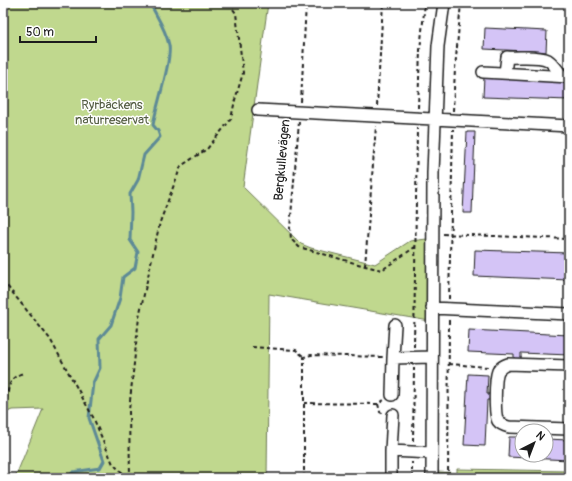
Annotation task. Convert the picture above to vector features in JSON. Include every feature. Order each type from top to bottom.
[{"type":"street","points":[[432,478],[433,173],[438,46],[444,3]]},
{"type":"street","points":[[505,73],[507,57],[539,58],[548,60],[566,77]]},
{"type":"street","points":[[483,72],[566,77]]},
{"type":"street","points":[[258,110],[569,126]]},
{"type":"street","points":[[432,308],[569,314]]},
{"type":"street","points":[[392,395],[395,325]]},
{"type":"street","points":[[393,358],[432,357]]},
{"type":"street","points":[[569,366],[508,364],[501,368],[498,371],[497,378],[496,413],[498,420],[502,425],[509,427],[569,429]]},
{"type":"street","points":[[391,478],[393,415]]},
{"type":"street","points":[[391,451],[432,453]]},
{"type":"path","points":[[129,478],[129,410],[139,317],[160,222],[181,166],[207,149],[231,119],[243,73],[236,13],[228,3]]},
{"type":"path","name":"Bergkullevägen","points":[[306,3],[300,112],[290,228],[291,239],[299,246],[382,270],[415,247]]},
{"type":"path","points":[[365,266],[377,117],[383,3]]},
{"type":"path","points":[[412,478],[417,119],[420,50],[425,3]]},
{"type":"path","points":[[448,478],[449,309],[452,235],[453,121],[455,69],[461,3]]},
{"type":"path","points":[[416,233],[569,239]]},
{"type":"path","points":[[3,281],[50,339],[87,407],[113,464],[129,478]]},
{"type":"path","points":[[252,347],[296,350],[304,356],[393,358]]},
{"type":"path","points":[[304,356],[304,478]]},
{"type":"path","points":[[449,364],[501,368]]},
{"type":"path","points":[[3,434],[5,429],[6,404],[10,383],[14,377],[23,373]]},
{"type":"path","points":[[304,403],[378,404],[392,395]]},
{"type":"green space","name":"Ryrbäckens naturreservat","points":[[3,3],[268,3],[243,187],[301,244],[311,248],[375,264],[410,241],[427,239],[430,321],[269,294],[267,478],[15,478],[43,409],[12,410],[3,414]]},
{"type":"green space","points":[[457,469],[569,471],[569,478],[438,478],[438,472],[457,473]]},
{"type":"building","points":[[485,28],[547,31],[546,52],[484,49]]},
{"type":"building","points":[[484,77],[569,81],[569,100],[483,97]]},
{"type":"building","points":[[467,132],[475,132],[472,213],[463,213]]},
{"type":"building","points":[[475,250],[569,253],[569,280],[474,276]]},
{"type":"building","points":[[469,330],[569,335],[569,355],[521,353],[521,359],[514,359],[514,354],[468,352]]},
{"type":"building","points":[[468,374],[488,375],[487,394],[493,394],[493,400],[487,400],[485,446],[464,445]]},
{"type":"building","points":[[509,437],[514,437],[514,457],[508,457]]},
{"type":"building","points":[[554,439],[569,440],[569,460],[554,459]]},
{"type":"waterway","points":[[68,478],[73,472],[100,468],[104,461],[89,418],[93,383],[100,368],[99,339],[111,325],[120,298],[123,277],[135,268],[138,252],[130,240],[130,194],[138,180],[144,155],[160,137],[158,131],[153,125],[166,72],[169,45],[164,29],[150,3]]}]
